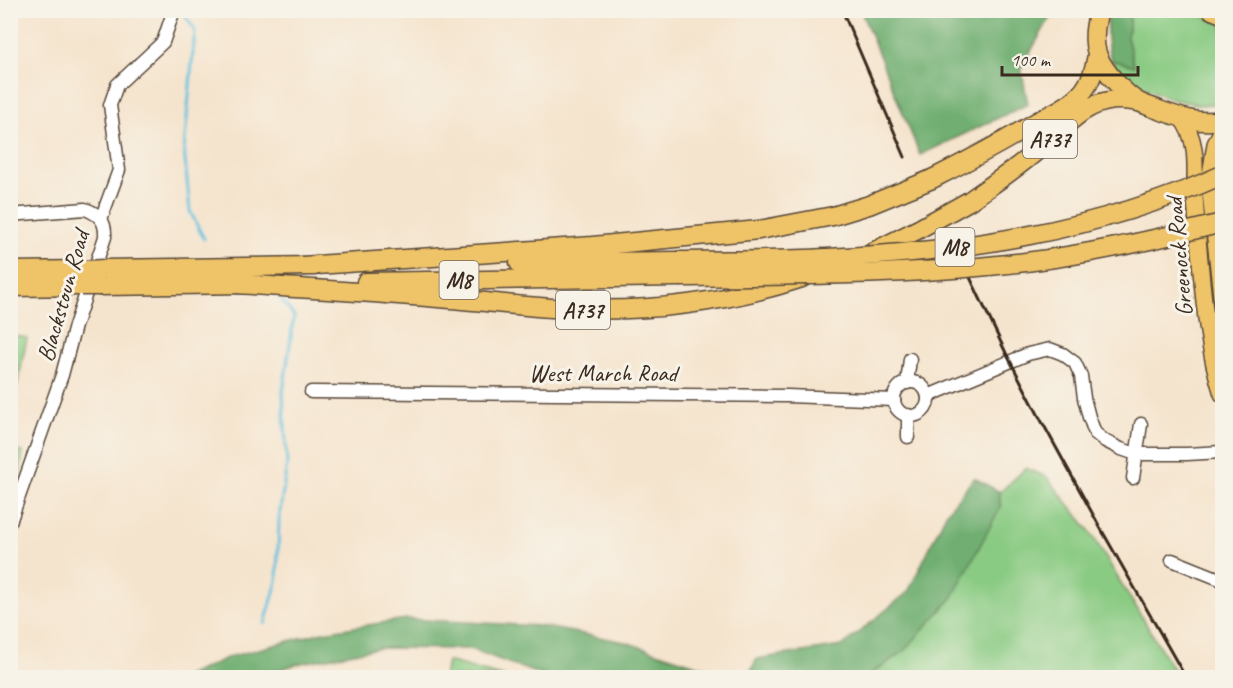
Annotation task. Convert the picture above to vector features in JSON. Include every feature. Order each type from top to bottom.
[{"type":"highway","points":[[1088,10],[1096,19],[1097,55],[1110,75],[1128,94],[1138,102],[1181,118],[1199,121],[1222,120]]},
{"type":"highway","points":[[1212,10],[1222,14]]},
{"type":"highway","name":"A737","points":[[10,287],[93,278],[593,246],[759,230],[833,216],[869,205],[932,179],[1054,112],[1079,95],[1089,82],[1097,55]]},
{"type":"highway","name":"A737","points":[[10,271],[93,278],[396,294],[571,309],[648,308],[698,302],[787,283],[853,261],[969,201],[1006,176],[1084,111],[1109,100],[1123,99],[1138,102]]},
{"type":"highway","name":"M8","points":[[238,284],[678,269],[939,250],[1008,240],[1088,222],[1162,198],[1222,175]]},
{"type":"highway","name":"M8","points":[[302,266],[678,269],[828,274],[948,269],[1073,255],[1222,223]]},
{"type":"main road","name":"Greenock Road","points":[[1181,118],[1195,147],[1195,200],[1204,294],[1209,338],[1222,394]]},
{"type":"main road","name":"Greenock Road","points":[[1222,129],[1215,144],[1209,182],[1222,306]]},
{"type":"street","points":[[10,215],[85,209],[95,212],[101,219],[119,170],[110,105],[113,95],[117,85],[163,42],[174,10]]},
{"type":"street","name":"Blackstoun Road","points":[[10,522],[62,375],[75,326],[105,237],[106,228],[101,219]]},
{"type":"street","points":[[928,396],[1028,354],[1050,349],[1063,354],[1075,363],[1081,376],[1087,408],[1095,433],[1105,441],[1136,454],[1222,452]]},
{"type":"street","points":[[907,383],[910,359]]},
{"type":"street","points":[[907,383],[917,383],[928,396],[928,401],[919,414],[908,415],[898,410],[894,400],[898,389],[907,383]]},
{"type":"street","name":"West March Road","points":[[311,392],[787,396],[894,400]]},
{"type":"street","points":[[908,415],[908,437]]},
{"type":"street","points":[[1133,478],[1141,424]]},
{"type":"street","points":[[1172,560],[1222,580]]},
{"type":"green space","points":[[861,11],[1054,11],[1021,68],[1028,104],[920,155]]},
{"type":"green space","points":[[1110,11],[1131,11],[1127,37],[1134,66],[1111,60],[1107,36]]},
{"type":"green space","points":[[1131,11],[1188,11],[1222,23],[1222,104],[1200,105],[1170,99],[1126,79],[1111,60],[1134,65],[1127,37]]},
{"type":"green space","points":[[11,335],[27,338],[17,387],[11,386]]},
{"type":"green space","points":[[11,449],[23,452],[11,548]]},
{"type":"green space","points":[[1026,468],[1047,477],[1089,530],[1178,677],[866,678],[904,651],[1000,508],[1000,492]]},
{"type":"green space","points":[[974,478],[1000,492],[1000,508],[952,598],[904,651],[866,677],[747,677],[757,659],[842,646],[908,592],[947,512]]},
{"type":"green space","points":[[406,619],[541,626],[625,642],[734,677],[546,677],[471,649],[379,648],[297,664],[258,677],[185,677],[229,657],[323,632]]},
{"type":"green space","points":[[447,661],[505,677],[444,677]]},
{"type":"waterway","points":[[181,10],[195,30],[184,150],[190,211],[204,239]]},
{"type":"waterway","points":[[265,624],[277,581],[279,519],[287,463],[283,392],[294,316],[282,301]]},
{"type":"railway","points":[[842,10],[905,157]]},
{"type":"railway","points":[[947,229],[1006,353],[1041,420],[1186,678]]}]
